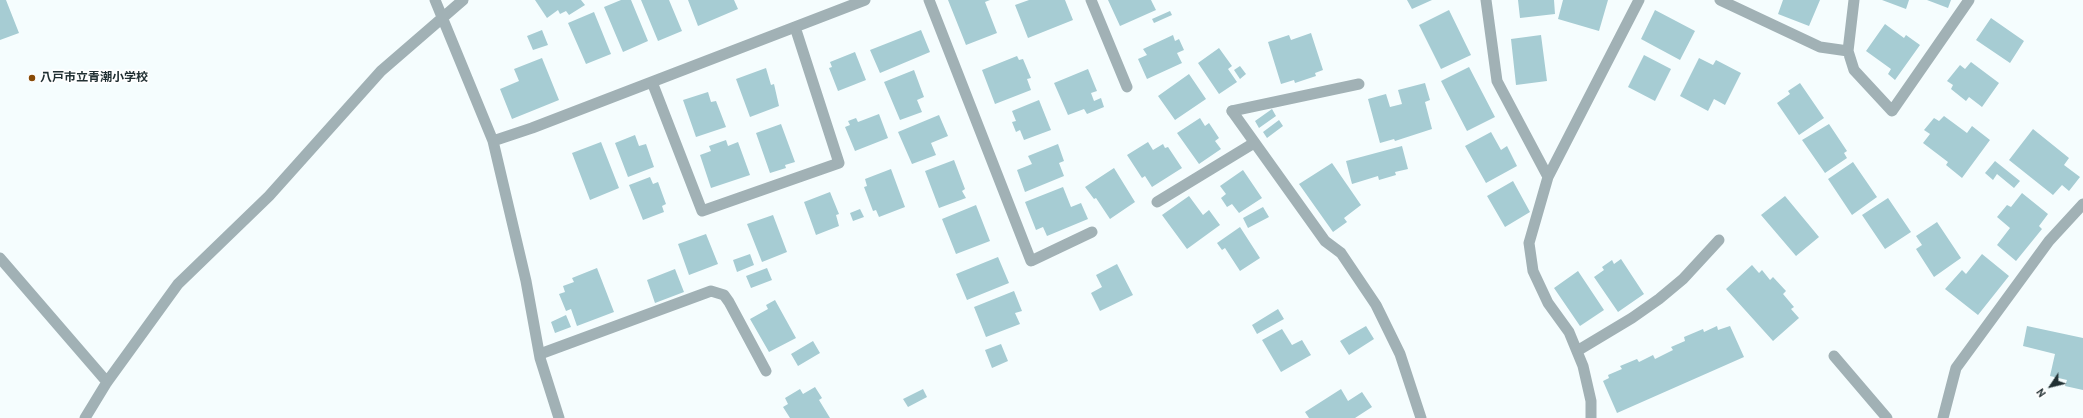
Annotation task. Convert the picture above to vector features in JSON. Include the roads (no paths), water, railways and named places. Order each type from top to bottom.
[{"type":"street","points":[[436,0],[493,141],[526,281],[540,354],[560,418]]},
{"type":"street","points":[[85,418],[107,382],[178,284],[269,196],[381,71],[462,0]]},
{"type":"street","points":[[493,141],[532,128],[865,0]]},
{"type":"street","points":[[929,0],[1031,261],[1092,232]]},
{"type":"street","points":[[1091,0],[1128,86]]},
{"type":"street","points":[[1486,0],[1497,81],[1548,177]]},
{"type":"street","points":[[1591,418],[1590,401],[1583,366],[1569,332],[1548,303],[1533,271],[1529,243],[1548,177],[1639,0]]},
{"type":"street","points":[[1720,0],[1820,47],[1848,51]]},
{"type":"street","points":[[1854,0],[1848,51],[1854,70],[1892,111],[1969,0]]},
{"type":"street","points":[[652,82],[702,211],[839,163],[795,27]]},
{"type":"street","points":[[1360,84],[1232,111],[1325,240],[1341,253],[1376,305],[1400,354],[1421,418]]},
{"type":"street","points":[[1158,202],[1254,143]]},
{"type":"street","points":[[1943,418],[1956,368],[2049,241],[2083,204]]},
{"type":"street","points":[[1577,351],[1632,318],[1659,299],[1683,279],[1719,240]]},
{"type":"street","points":[[0,258],[107,382]]},
{"type":"street","points":[[540,354],[711,291],[724,295],[729,302],[766,371]]},
{"type":"street","points":[[1834,356],[1887,418]]},
{"type":"place","name":"八戸市立青潮小学校","points":[[32,78]]}]
